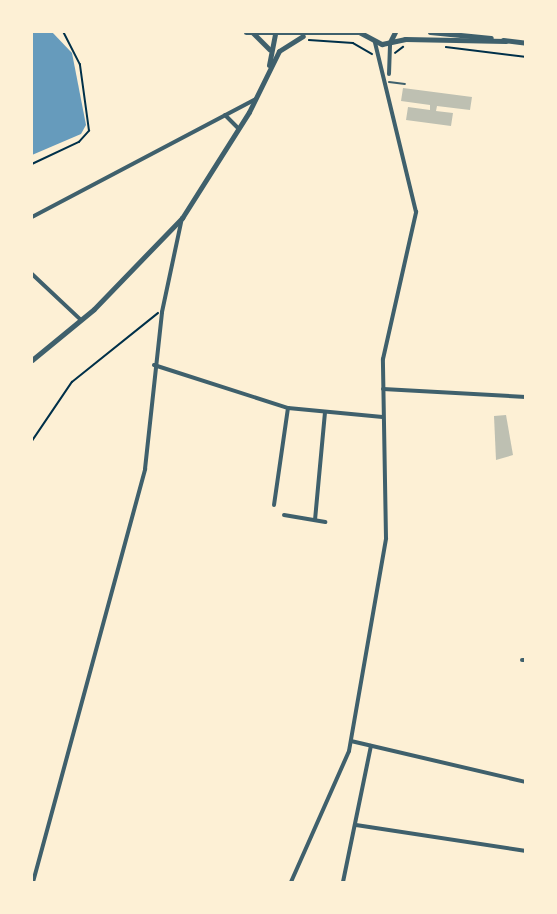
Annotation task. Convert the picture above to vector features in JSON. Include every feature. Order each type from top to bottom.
[{"type":"street","points":[[248,32],[303,36],[355,32],[374,41],[506,41]]},
{"type":"street","points":[[248,32],[263,39],[270,52]]},
{"type":"street","points":[[291,882],[340,781],[351,741],[386,538],[383,389],[391,315],[415,224],[389,84],[370,32]]},
{"type":"street","points":[[389,84],[391,40],[395,32]]},
{"type":"street","points":[[430,32],[525,43]]},
{"type":"street","points":[[443,32],[453,34]]},
{"type":"street","points":[[268,70],[275,33]]},
{"type":"street","points":[[32,360],[81,320],[182,218],[256,99],[268,70],[284,46],[303,36]]},
{"type":"street","points":[[32,217],[256,99]]},
{"type":"street","points":[[224,114],[238,128]]},
{"type":"street","points":[[33,882],[146,469],[154,365],[162,312],[182,218]]},
{"type":"street","points":[[32,274],[81,320]]},
{"type":"street","points":[[154,365],[288,408],[383,417]]},
{"type":"street","points":[[383,389],[525,397]]},
{"type":"street","points":[[274,505],[288,408]]},
{"type":"street","points":[[315,520],[325,413]]},
{"type":"street","points":[[284,515],[325,522]]},
{"type":"street","points":[[351,741],[525,782]]},
{"type":"street","points":[[343,882],[371,746]]},
{"type":"street","points":[[356,825],[525,850]]},
{"type":"lane","points":[[389,84],[405,84]]},
{"type":"path","points":[[32,164],[79,142],[89,131],[80,65],[63,32]]},
{"type":"path","points":[[314,42],[360,46]]},
{"type":"path","points":[[440,45],[525,57]]},
{"type":"path","points":[[32,441],[72,382],[162,312]]},
{"type":"water","points":[[32,32],[52,32],[72,53],[86,125],[81,134],[32,155]]},
{"type":"building","points":[[403,88],[472,97],[470,110],[437,106],[436,111],[453,113],[451,126],[406,120],[408,107],[430,110],[430,105],[401,101]]},
{"type":"building","points":[[506,415],[513,455],[496,460],[494,416]]}]
